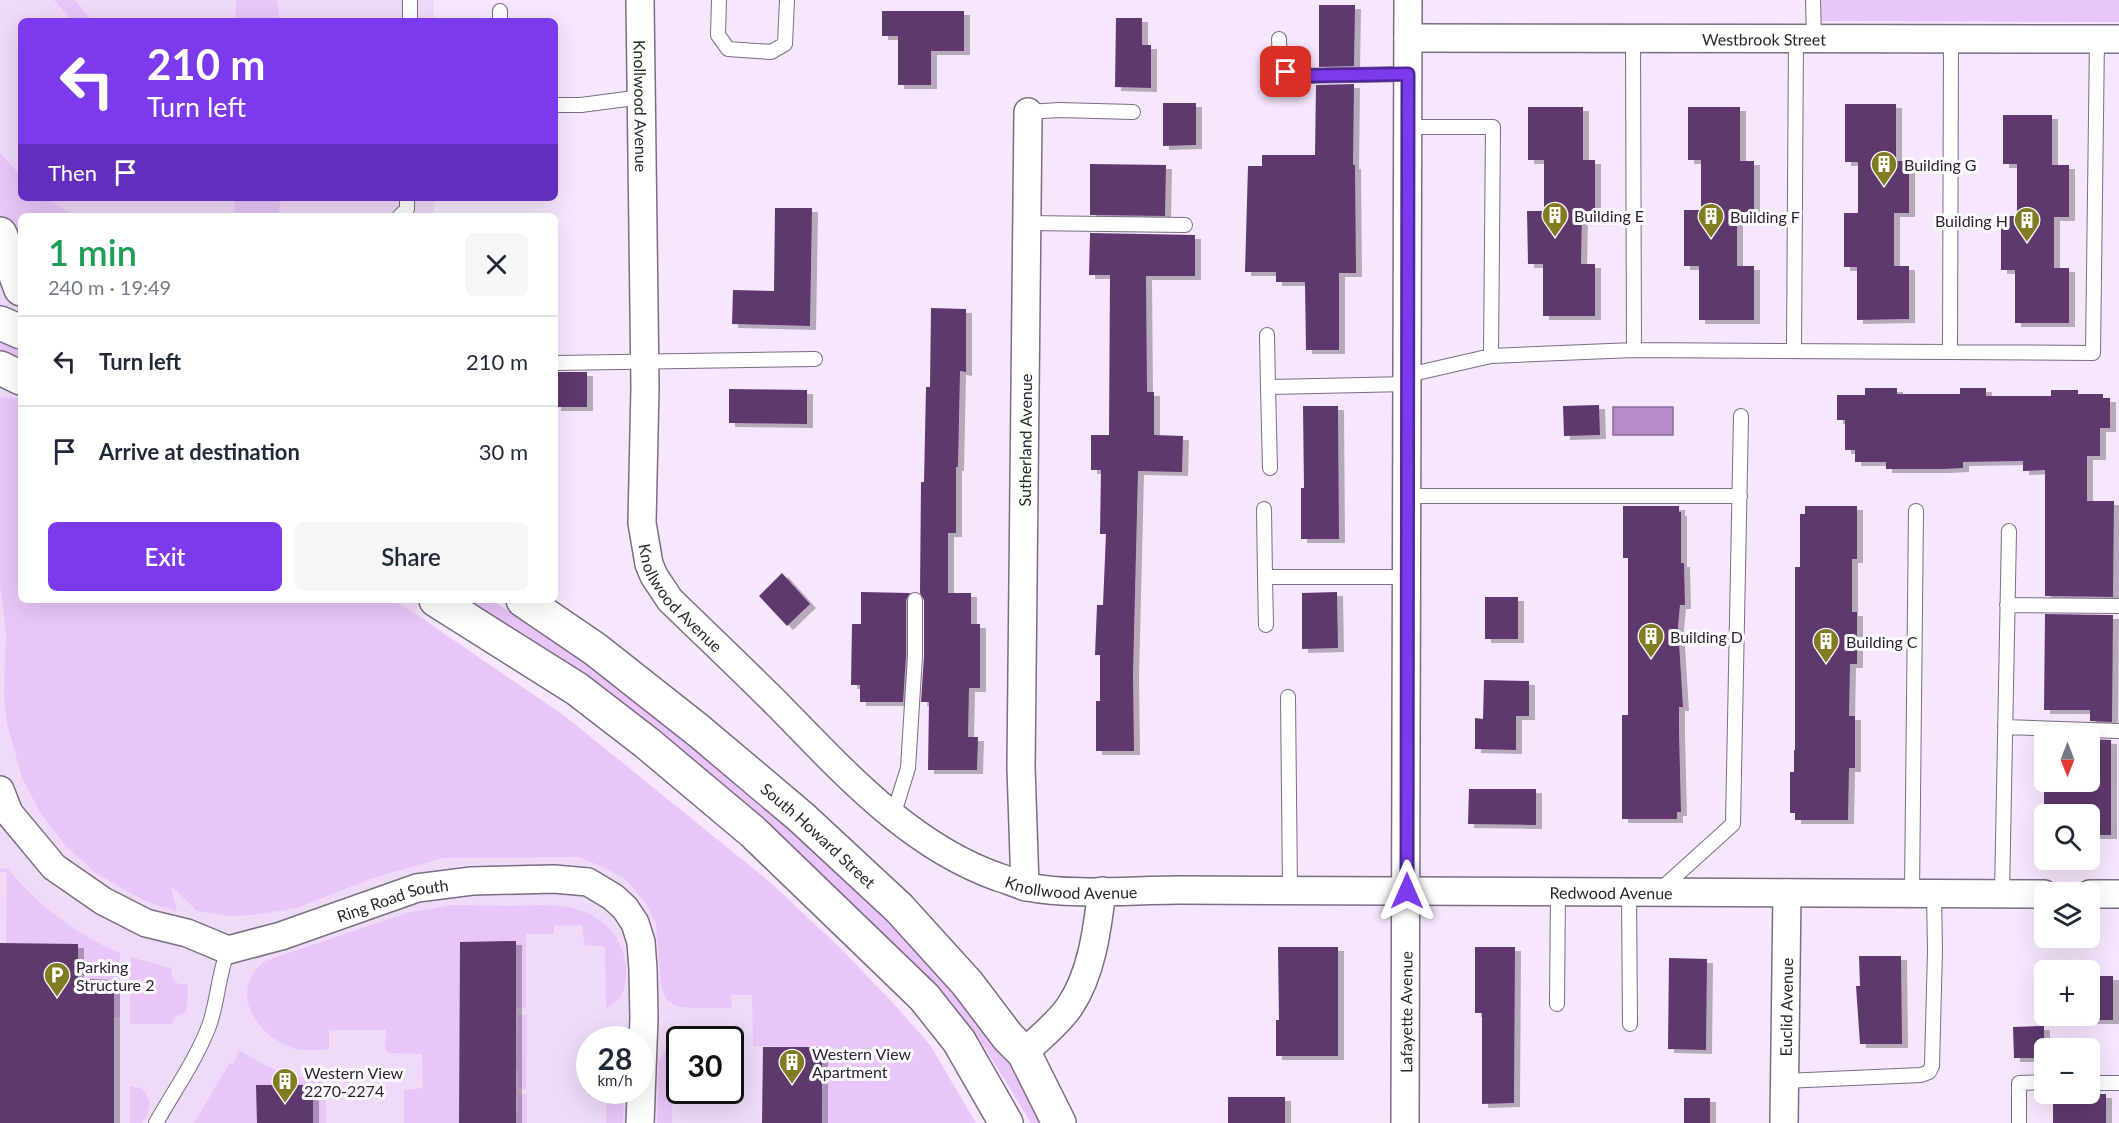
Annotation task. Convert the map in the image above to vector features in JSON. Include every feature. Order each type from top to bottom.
[{"type":"street","name":"Knollwood Avenue","points":[[640,0],[645,362],[642,523],[649,564],[654,576],[670,600],[833,761],[893,816],[927,842],[960,861],[1025,887],[1051,891],[1178,890]]},
{"type":"street","name":"Lafayette Avenue","points":[[1405,1123],[1408,0]]},
{"type":"street","name":"Westbrook Street","points":[[1408,38],[2108,39]]},
{"type":"street","name":"Sutherland Avenue","points":[[1025,887],[1021,767],[1028,112]]},
{"type":"street","points":[[0,234],[18,281]]},
{"type":"street","points":[[0,323],[18,331]]},
{"type":"street","points":[[0,368],[18,377]]},
{"type":"street","points":[[440,603],[576,689],[647,743],[753,832],[924,997],[959,1041],[1006,1123]]},
{"type":"street","name":"South Howard Street","points":[[527,603],[595,649],[699,731],[801,817],[899,908],[967,983],[1008,1037],[1024,1053],[1059,1123]]},
{"type":"street","points":[[3,806],[54,867],[103,901],[146,922],[187,933],[228,950]]},
{"type":"street","name":"Ring Road South","points":[[228,950],[281,936],[417,888],[472,881],[554,879],[588,882],[613,897],[625,908],[635,923],[641,942],[644,969],[644,1018],[640,1123]]},
{"type":"street","name":"Redwood Avenue","points":[[1178,890],[2034,894]]},
{"type":"street","points":[[1024,1053],[1068,1008],[1082,984],[1098,923],[1102,891]]},
{"type":"street","name":"Euclid Avenue","points":[[1784,1123],[1788,893]]},
{"type":"street","points":[[2100,894],[2119,894]]},
{"type":"lane","points":[[410,0],[410,18]]},
{"type":"lane","points":[[719,0],[718,35],[728,49],[771,52],[785,44],[787,0]]},
{"type":"lane","points":[[1794,350],[1805,38],[1813,0]]},
{"type":"lane","points":[[1633,38],[1634,350]]},
{"type":"lane","points":[[1950,351],[1951,38]]},
{"type":"lane","points":[[1279,39],[1280,60],[1286,72],[1294,76],[1408,74]]},
{"type":"lane","points":[[1268,387],[1408,379],[1491,356],[1634,350],[2093,352],[2108,39]]},
{"type":"lane","points":[[558,105],[581,105],[642,97]]},
{"type":"lane","points":[[1028,112],[1059,110],[1133,112]]},
{"type":"lane","points":[[1408,127],[1493,127],[1491,356]]},
{"type":"lane","points":[[1027,223],[1185,225]]},
{"type":"lane","points":[[1267,335],[1270,468]]},
{"type":"lane","points":[[558,363],[815,359]]},
{"type":"lane","points":[[1658,892],[1733,824],[1741,416]]},
{"type":"lane","points":[[1407,496],[1740,496]]},
{"type":"lane","points":[[1264,509],[1266,625]]},
{"type":"lane","points":[[1784,1081],[1921,1075],[1929,1072],[1932,1066],[1933,1020],[1923,893],[1916,511]]},
{"type":"lane","points":[[2002,894],[2009,531]]},
{"type":"lane","points":[[1265,577],[1407,577]]},
{"type":"lane","points":[[893,816],[909,768],[915,656],[915,600]]},
{"type":"lane","points":[[2007,604],[2119,606]]},
{"type":"lane","points":[[1288,697],[1290,890]]},
{"type":"lane","points":[[2005,728],[2119,731]]},
{"type":"lane","points":[[1557,1004],[1558,891]]},
{"type":"lane","points":[[1629,892],[1630,1024]]},
{"type":"lane","points":[[156,1123],[196,1055],[209,1025],[219,989],[220,970],[228,950]]},
{"type":"lane","points":[[2019,1123],[2019,1083],[2034,1082]]},
{"type":"lane","points":[[2100,1083],[2119,1083]]},
{"type":"shaded area","points":[[0,0],[434,0],[434,18],[18,18],[18,201],[434,201],[434,213],[18,213],[18,603],[418,603],[416,613],[566,717],[771,883],[840,948],[930,1045],[976,1123],[0,1123]]},
{"type":"shaded area","points":[[54,0],[75,0],[90,18],[70,18]]},
{"type":"shaded area","points":[[236,0],[277,0],[280,18],[235,18]]},
{"type":"shaded area","points":[[1821,0],[2119,0],[2119,22],[1821,21]]},
{"type":"shaded area","points":[[0,153],[18,173],[18,201],[52,201],[70,213],[18,213],[18,253],[0,217]]},
{"type":"shaded area","points":[[234,201],[280,201],[279,213],[235,213]]},
{"type":"shaded area","points":[[0,340],[18,348],[18,365],[0,357]]},
{"type":"shaded area","points":[[0,397],[18,399],[18,603],[398,603],[566,717],[771,883],[840,948],[930,1045],[976,1123],[823,1123],[822,1047],[753,1046],[752,995],[731,995],[732,1008],[691,1008],[676,1006],[669,1002],[661,985],[656,923],[644,901],[624,878],[579,857],[442,858],[373,878],[297,908],[253,915],[230,916],[197,911],[171,886],[177,912],[143,900],[94,872],[66,846],[41,814],[22,778],[7,723],[4,696],[6,633],[0,586]]},
{"type":"shaded area","points":[[1613,407],[1673,407],[1673,435],[1613,435]]},
{"type":"shaded area","points":[[468,603],[496,603],[581,661],[683,739],[834,868],[933,965],[964,999],[1016,1070],[1046,1123],[1031,1123],[985,1048],[953,1006],[810,869]]},
{"type":"shaded area","points":[[0,868],[8,869],[45,907],[73,928],[120,953],[120,1017],[113,1017],[114,980],[78,979],[78,944],[6,943],[7,872],[0,872]]},
{"type":"shaded area","points":[[451,905],[553,905],[579,910],[603,922],[613,933],[623,951],[626,971],[620,998],[606,1008],[605,947],[585,945],[582,925],[554,926],[554,934],[526,934],[526,1008],[516,1008],[516,941],[460,942],[459,1123],[404,1123],[404,1090],[423,1088],[422,1054],[388,1053],[385,1049],[386,1030],[329,1030],[329,1048],[300,1050],[270,1035],[251,1013],[247,1000],[248,986],[254,973],[265,961],[407,913]]},
{"type":"shaded area","points":[[130,957],[171,968],[174,981],[187,984],[186,1012],[174,1017],[172,1024],[130,1024]]},
{"type":"shaded area","points":[[518,1014],[527,1015],[526,1089],[518,1088],[518,1069],[516,1069]]},
{"type":"shaded area","points":[[239,1050],[279,1071],[323,1079],[326,1086],[326,1123],[313,1123],[313,1085],[257,1085],[257,1123],[194,1123],[229,1064],[234,1063]]},
{"type":"shaded area","points":[[665,1051],[666,1104],[672,1104],[672,1123],[657,1123],[659,1061]]},
{"type":"shaded area","points":[[130,1086],[141,1088],[148,1097],[149,1109],[142,1123],[130,1123]]},
{"type":"shaded area","points":[[518,1094],[527,1094],[527,1123],[516,1123]]},
{"type":"shaded area","points":[[606,1104],[624,1104],[623,1123],[606,1123]]},
{"type":"building","points":[[1319,5],[1355,5],[1354,66],[1319,67]]},
{"type":"building","points":[[882,11],[964,11],[964,51],[931,51],[931,85],[898,85],[898,36],[882,36]]},
{"type":"building","points":[[1116,18],[1142,18],[1142,45],[1151,45],[1151,88],[1115,87]]},
{"type":"building","points":[[1354,84],[1353,165],[1355,165],[1356,273],[1339,273],[1339,350],[1306,350],[1305,282],[1276,282],[1276,272],[1245,272],[1248,166],[1262,166],[1262,155],[1315,155],[1316,85]]},
{"type":"building","points":[[1163,103],[1196,103],[1196,145],[1163,146]]},
{"type":"building","name":"Building G","points":[[1845,104],[1896,104],[1896,161],[1909,161],[1909,213],[1894,213],[1894,266],[1909,266],[1909,319],[1857,320],[1857,267],[1844,267],[1844,213],[1858,213],[1858,162],[1845,162]]},
{"type":"building","name":"Building E","points":[[1528,107],[1583,107],[1583,160],[1595,160],[1595,211],[1582,211],[1581,264],[1595,264],[1595,316],[1543,316],[1543,264],[1528,264],[1527,211],[1544,211],[1544,160],[1528,160]]},
{"type":"building","name":"Building F","points":[[1688,107],[1740,107],[1740,161],[1754,161],[1754,212],[1737,212],[1737,266],[1754,266],[1754,320],[1699,320],[1699,266],[1684,266],[1684,210],[1701,210],[1701,160],[1688,160]]},
{"type":"building","name":"Building H","points":[[2003,115],[2052,115],[2052,165],[2069,165],[2069,217],[2054,217],[2054,268],[2069,268],[2069,323],[2015,323],[2015,270],[2001,270],[2001,216],[2017,216],[2017,164],[2003,164]]},
{"type":"building","points":[[1090,164],[1166,165],[1165,216],[1090,215]]},
{"type":"building","points":[[775,208],[812,208],[810,326],[732,324],[733,290],[774,291]]},
{"type":"building","points":[[1090,233],[1195,235],[1195,276],[1146,276],[1147,392],[1154,392],[1154,435],[1183,436],[1182,472],[1138,471],[1133,674],[1134,751],[1096,751],[1096,701],[1100,701],[1100,655],[1095,655],[1097,605],[1103,605],[1106,534],[1100,534],[1101,470],[1091,470],[1091,435],[1109,435],[1110,275],[1089,275]]},
{"type":"building","points":[[931,308],[966,309],[966,372],[960,371],[956,533],[948,533],[948,593],[971,593],[971,624],[980,624],[980,688],[969,688],[968,737],[978,737],[977,770],[928,770],[929,702],[921,702],[924,600],[920,593],[921,482],[924,482],[926,387],[930,387]]},
{"type":"building","points":[[558,372],[587,372],[587,407],[558,407]]},
{"type":"building","points":[[1865,388],[1897,388],[1897,394],[1960,394],[1960,388],[1986,388],[1986,396],[2051,396],[2051,390],[2078,390],[2078,394],[2103,394],[2103,398],[2110,398],[2110,428],[2100,428],[2100,456],[2087,456],[2087,501],[2114,501],[2113,597],[2045,596],[2045,470],[2023,471],[2023,461],[1963,462],[1963,468],[1944,469],[1886,469],[1886,462],[1855,462],[1855,450],[1845,450],[1845,420],[1837,420],[1837,395],[1865,395]]},
{"type":"building","points":[[729,389],[807,390],[807,424],[729,423]]},
{"type":"building","points":[[1599,405],[1600,435],[1564,436],[1563,406]]},
{"type":"building","points":[[1303,406],[1338,406],[1339,539],[1301,539],[1301,488],[1304,488]]},
{"type":"building","name":"Building D","points":[[1623,506],[1679,506],[1679,512],[1681,512],[1681,563],[1684,563],[1685,605],[1680,605],[1678,626],[1683,707],[1679,707],[1681,812],[1677,812],[1677,819],[1622,819],[1622,715],[1628,715],[1628,558],[1623,558]]},
{"type":"building","name":"Building C","points":[[1805,506],[1857,506],[1857,559],[1852,559],[1852,612],[1857,612],[1857,664],[1850,664],[1849,716],[1855,716],[1855,768],[1849,768],[1848,820],[1795,820],[1795,813],[1790,813],[1790,772],[1794,772],[1795,750],[1795,567],[1800,567],[1800,514],[1805,514]]},
{"type":"building","points":[[782,573],[810,604],[787,626],[759,596]]},
{"type":"building","points":[[861,592],[910,593],[906,600],[903,702],[860,702],[860,685],[851,685],[852,624],[861,624]]},
{"type":"building","points":[[1337,592],[1338,648],[1302,649],[1302,593]]},
{"type":"building","points":[[1485,597],[1518,597],[1518,639],[1485,639]]},
{"type":"building","points":[[2045,614],[2113,615],[2112,722],[2090,721],[2090,710],[2044,710]]},
{"type":"building","points":[[1484,680],[1529,681],[1529,716],[1516,716],[1516,750],[1475,749],[1475,718],[1483,719]]},
{"type":"building","points":[[2100,739],[2111,740],[2111,835],[2100,835],[2100,804],[2044,804],[2044,792],[2100,792]]},
{"type":"building","points":[[1469,789],[1536,789],[1536,825],[1468,824]]},
{"type":"building","points":[[516,941],[516,1123],[459,1123],[460,942]]},
{"type":"building","name":"Parking Structure 2","points":[[0,943],[78,944],[78,979],[114,980],[114,1123],[0,1123]]},
{"type":"building","points":[[1278,947],[1338,947],[1338,1056],[1276,1056],[1276,1020],[1279,1020]]},
{"type":"building","points":[[1475,947],[1515,947],[1514,1103],[1482,1104],[1482,1013],[1475,1013]]},
{"type":"building","points":[[1859,956],[1901,956],[1902,1044],[1860,1044],[1856,986],[1860,986]]},
{"type":"building","points":[[1669,958],[1707,959],[1706,1050],[1668,1049]]},
{"type":"building","points":[[2100,976],[2113,976],[2113,1020],[2100,1020]]},
{"type":"building","points":[[2044,1026],[2044,1038],[2034,1038],[2034,1058],[2014,1058],[2013,1027]]},
{"type":"building","name":"Western View Apartment","points":[[763,1047],[822,1047],[822,1123],[762,1123]]},
{"type":"building","name":"Western View 2270-2274","points":[[256,1085],[313,1085],[313,1123],[257,1123]]},
{"type":"building","points":[[2100,1094],[2106,1094],[2106,1123],[2053,1123],[2053,1104],[2100,1104]]},
{"type":"building","points":[[1228,1097],[1285,1097],[1285,1123],[1228,1123]]},
{"type":"building","points":[[1684,1098],[1710,1098],[1710,1123],[1684,1123]]},
{"type":"place","name":"Building G","points":[[1884,187]]},
{"type":"place","name":"Building E","points":[[1555,238]]},
{"type":"place","name":"Building F","points":[[1711,239]]},
{"type":"place","name":"Building H","points":[[2027,243]]},
{"type":"place","name":"Building D","points":[[1651,659]]},
{"type":"place","name":"Building C","points":[[1826,664]]},
{"type":"place","name":"Parking Structure 2","points":[[57,998]]},
{"type":"place","name":"Western View Apartment","points":[[792,1085]]},
{"type":"place","name":"Western View 2270-2274","points":[[285,1104]]},
{"type":"route","points":[[1286,72],[1294,76],[1408,74],[1407,891]]}]
